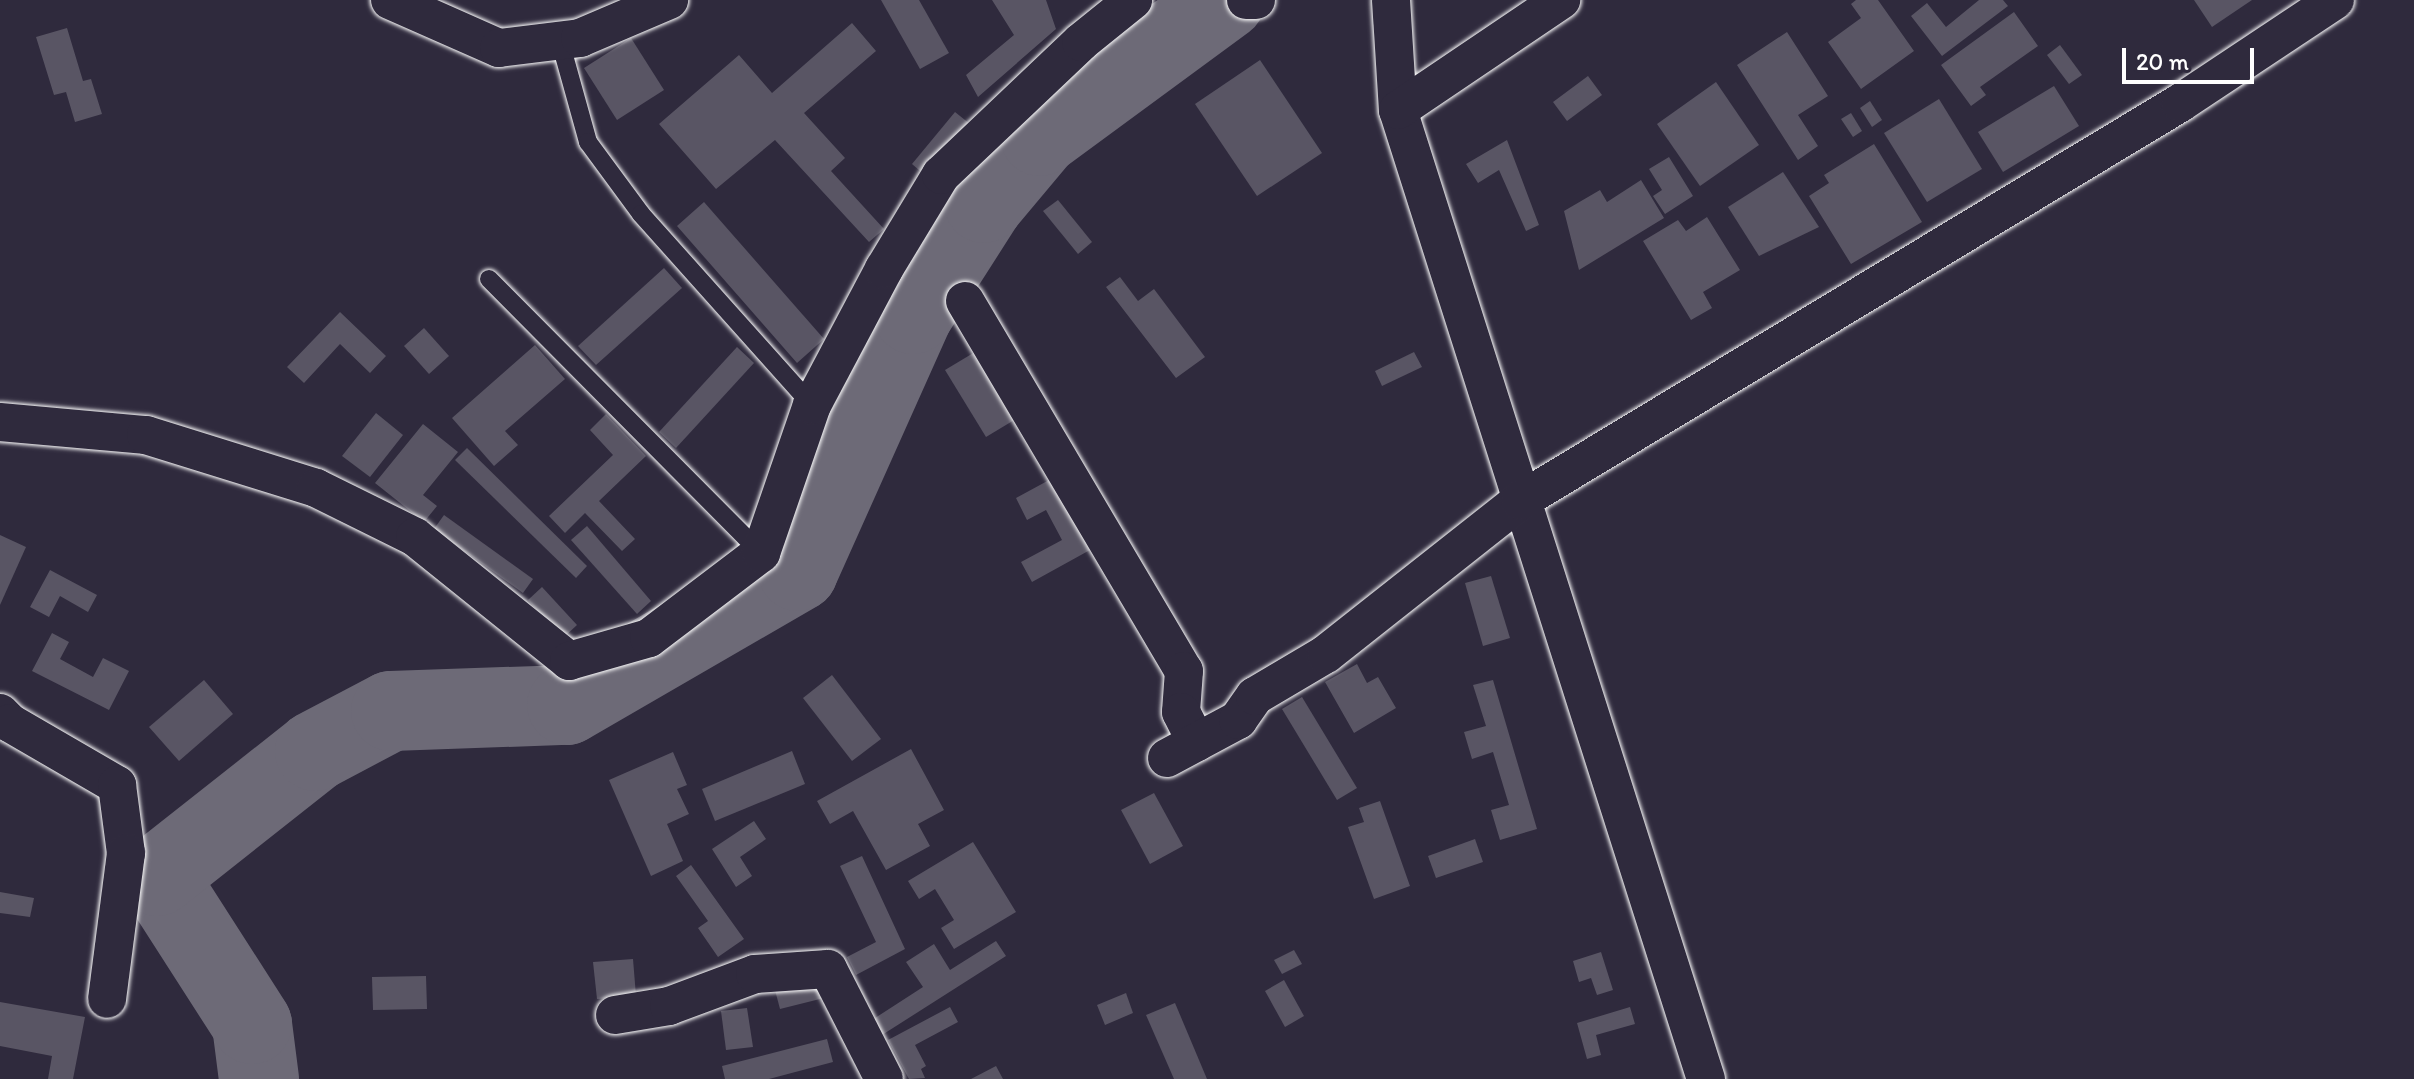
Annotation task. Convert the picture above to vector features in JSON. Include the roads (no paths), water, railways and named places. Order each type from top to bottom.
[{"type":"street","points":[[390,0],[499,48],[580,38],[669,0]]},
{"type":"street","points":[[0,422],[146,435],[316,488],[415,537],[569,661],[649,638],[761,553],[812,405],[884,269],[941,175],[1081,42],[1133,0]]},
{"type":"street","points":[[1246,0],[1256,0]]},
{"type":"street","points":[[1391,0],[1398,110],[1706,1079]]},
{"type":"street","points":[[1398,110],[1561,0]]},
{"type":"street","points":[[965,301],[1184,671],[1181,750],[1238,720],[1255,696],[1326,654],[1520,501],[2180,103],[2335,0]]},
{"type":"street","points":[[3,729],[117,785],[126,853],[107,999]]},
{"type":"street","points":[[615,1015],[669,1006],[755,974],[828,969],[884,1079]]},
{"type":"lane","points":[[560,41],[588,142],[641,214],[812,405]]},
{"type":"lane","points":[[489,279],[761,553]]},
{"type":"waterway","points":[[259,1079],[252,1024],[157,876],[315,751],[391,711],[567,705],[798,571],[913,314],[984,203],[1040,136],[1225,0]]}]
